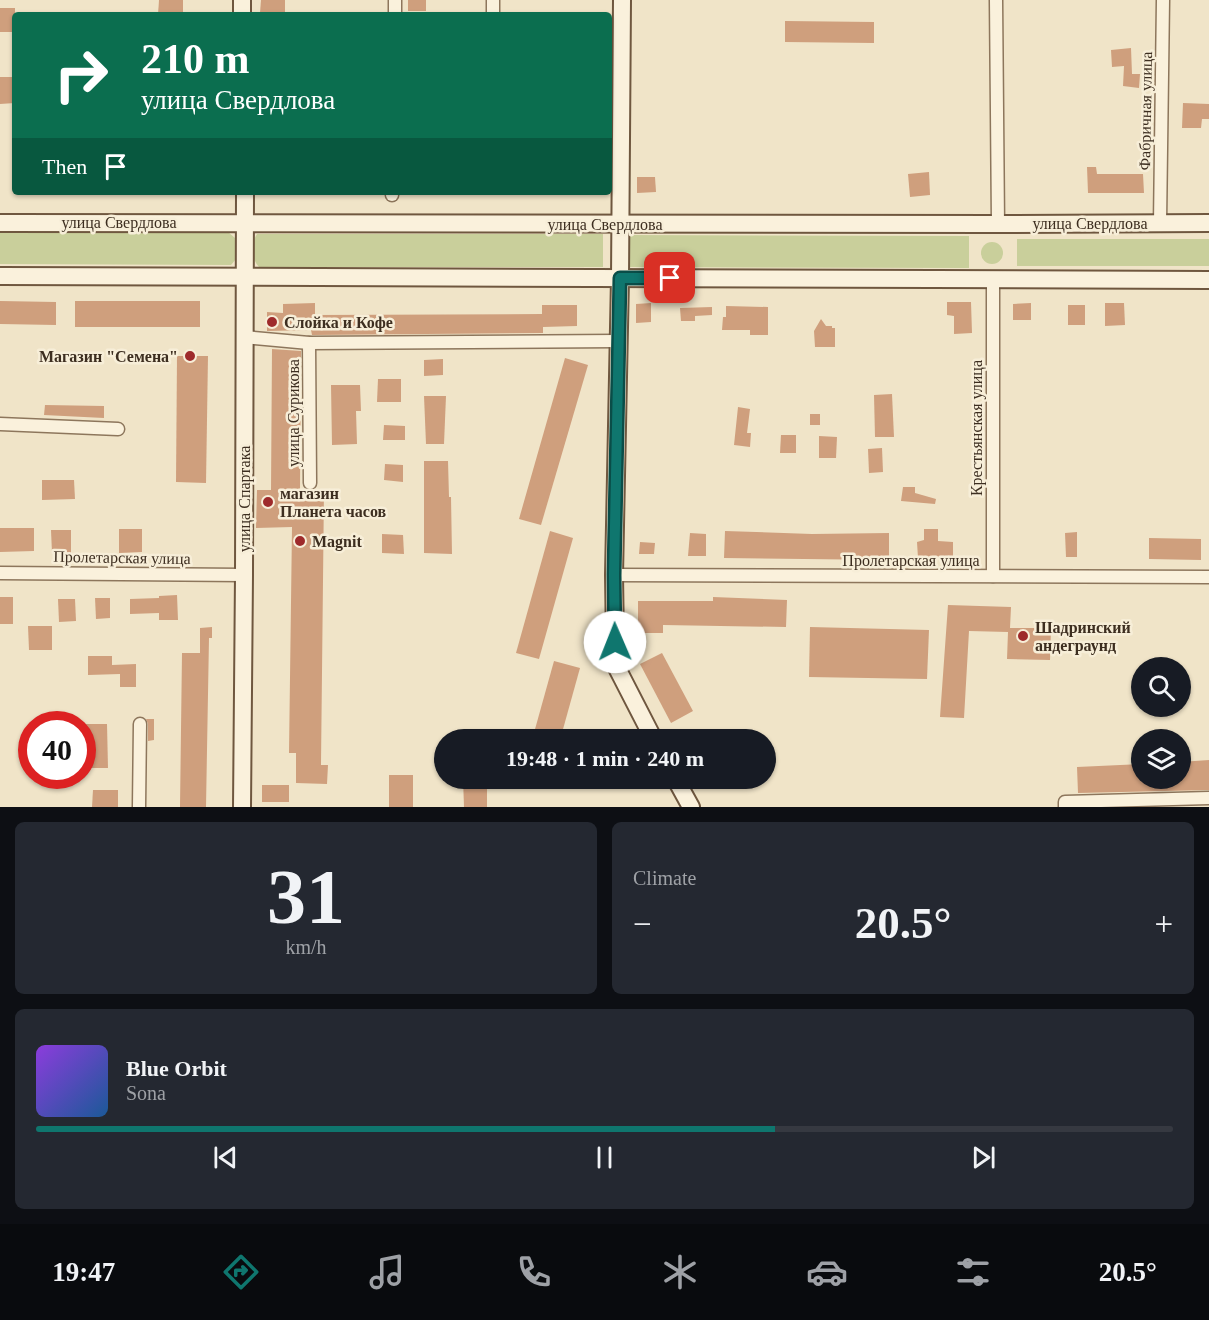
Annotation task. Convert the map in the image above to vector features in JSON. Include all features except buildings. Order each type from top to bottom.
[{"type":"main road","points":[[622,0],[620,278],[614,575],[617,668],[648,729]]},
{"type":"main road","name":"улица Спартака","points":[[242,807],[245,195]]},
{"type":"main road","name":"улица Свердлова","points":[[0,223],[1209,223]]},
{"type":"main road","points":[[0,276],[1209,280]]},
{"type":"main road","points":[[681,789],[691,807]]},
{"type":"street","points":[[996,0],[998,224]]},
{"type":"street","name":"Фабричная улица","points":[[1160,223],[1163,0]]},
{"type":"street","name":"Крестьянская улица","points":[[993,279],[993,576]]},
{"type":"street","points":[[244,337],[309,343],[618,341]]},
{"type":"street","name":"улица Сурикова","points":[[309,343],[310,483]]},
{"type":"street","points":[[0,424],[118,429]]},
{"type":"street","name":"Пролетарская улица","points":[[0,573],[244,575]]},
{"type":"street","name":"Пролетарская улица","points":[[614,575],[1209,577]]},
{"type":"street","points":[[139,807],[140,724]]},
{"type":"street","points":[[1065,807],[1065,802],[1209,798]]},
{"type":"green space","points":[[0,232],[228,232],[235,238],[236,259],[231,265],[0,264]]},
{"type":"green space","points":[[257,234],[603,234],[603,267],[259,267],[254,260],[253,251]]},
{"type":"green space","points":[[629,235],[969,236],[969,268],[629,267]]},
{"type":"green space","points":[[1017,239],[1209,239],[1209,266],[1017,266]]},
{"type":"green space","points":[[988,242],[996,242],[1003,249],[1003,257],[996,264],[988,264],[981,257],[981,249]]},
{"type":"place","name":"Слойка и Кофе","points":[[272,322]]},
{"type":"place","name":"Магазин \"Семена\"","points":[[190,356]]},
{"type":"place","name":"магазин Планета часов","points":[[268,502]]},
{"type":"place","name":"Magnit","points":[[300,541]]},
{"type":"place","name":"Шадринский андеграунд","points":[[1023,636]]},
{"type":"route","points":[[615,642],[614,575],[620,278],[670,278]]}]
